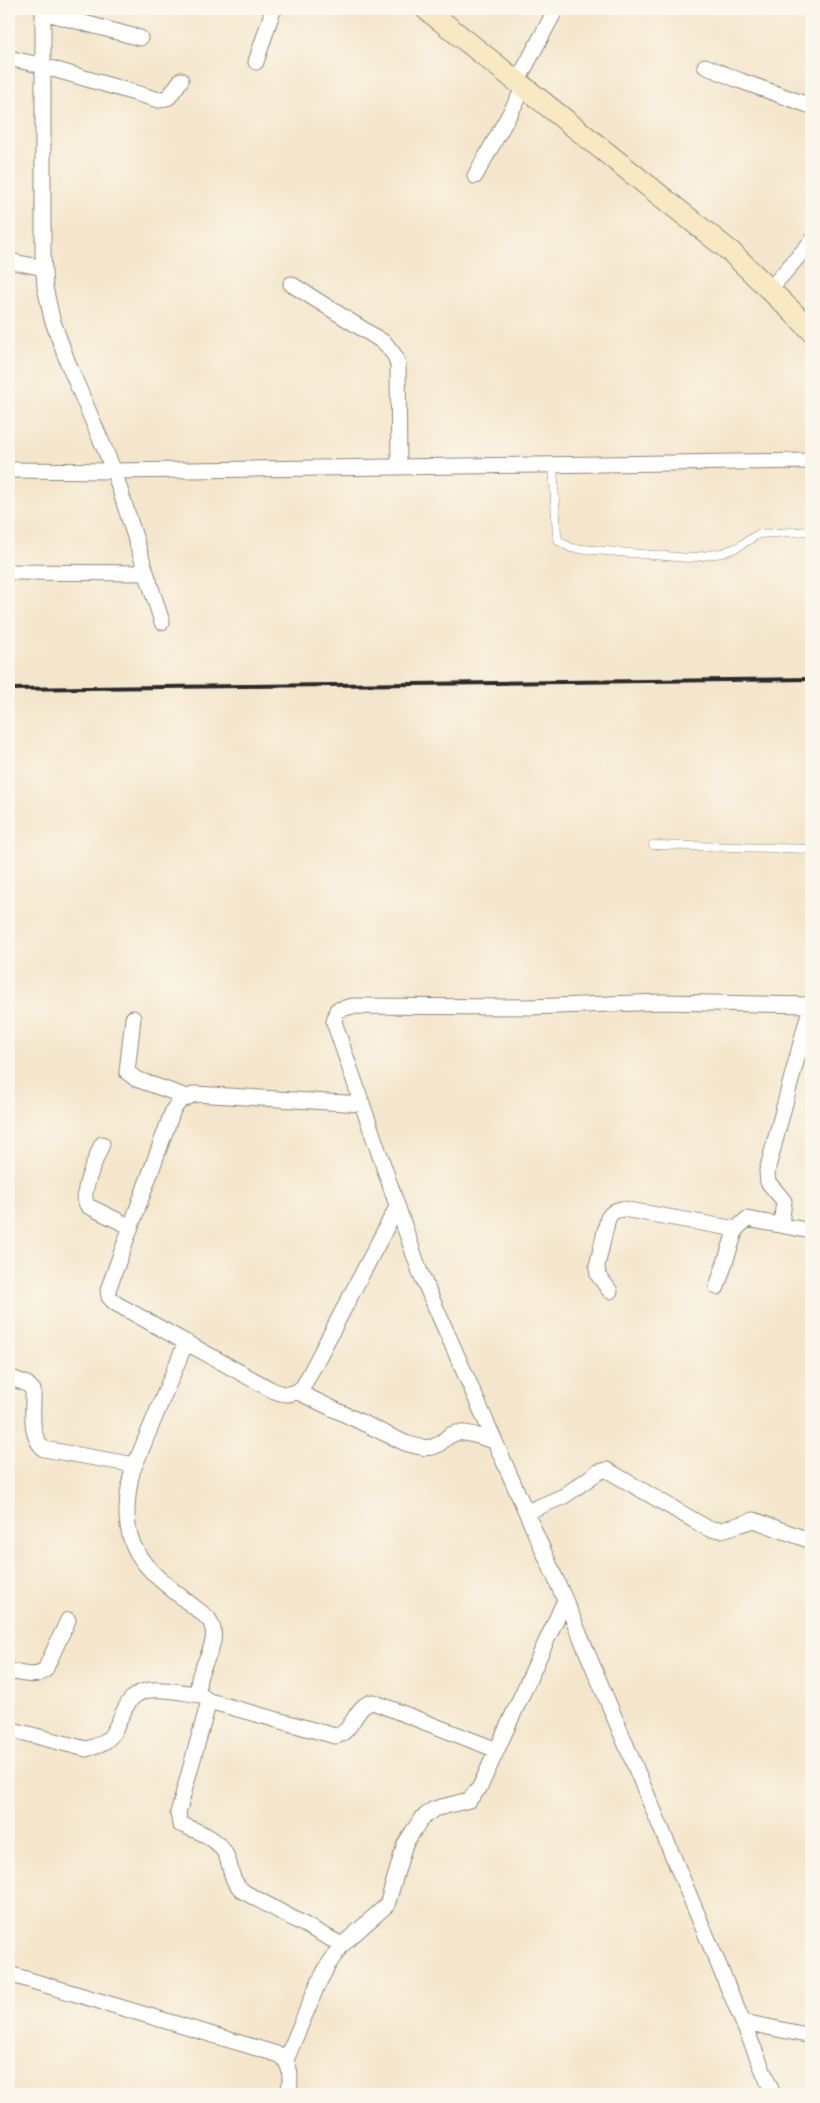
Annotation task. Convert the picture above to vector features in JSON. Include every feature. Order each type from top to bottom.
[{"type":"main road","points":[[426,9],[731,252],[811,330]]},
{"type":"street","points":[[256,62],[275,9]]},
{"type":"street","points":[[475,176],[556,9]]},
{"type":"street","points":[[140,38],[43,10],[44,268],[47,295],[58,335],[114,472],[162,622]]},
{"type":"street","points":[[9,58],[159,100],[169,97],[181,80]]},
{"type":"street","points":[[705,66],[811,106]]},
{"type":"street","points":[[770,289],[811,242]]},
{"type":"street","points":[[9,261],[44,268]]},
{"type":"street","points":[[291,284],[385,343],[395,356],[398,365],[399,467]]},
{"type":"street","points":[[9,470],[114,472],[811,460]]},
{"type":"street","points":[[9,572],[146,573]]},
{"type":"street","points":[[773,2094],[527,1512],[434,1306],[397,1207],[334,1022],[337,1010],[344,1007],[379,1005],[530,1007],[663,1002],[811,1005],[767,1171],[768,1182],[784,1201],[781,1225]]},
{"type":"street","points":[[133,1018],[127,1072],[136,1079],[187,1096]]},
{"type":"street","points":[[362,1104],[195,1094],[187,1096],[173,1110],[108,1290],[109,1296],[115,1303],[280,1394],[291,1395],[303,1387],[397,1207]]},
{"type":"street","points":[[102,1144],[84,1192],[85,1203],[131,1227]]},
{"type":"street","points":[[610,1291],[598,1275],[597,1266],[608,1218],[616,1210],[623,1209],[736,1229]]},
{"type":"street","points":[[717,1287],[736,1229],[747,1219],[811,1231]]},
{"type":"street","points":[[186,1342],[135,1464],[129,1486],[128,1507],[129,1532],[133,1548],[141,1562],[208,1618],[212,1625],[214,1639],[199,1684],[205,1698],[178,1813],[180,1824],[208,1835],[217,1844],[227,1857],[233,1881],[244,1892],[342,1946]]},
{"type":"street","points":[[9,1377],[27,1384],[33,1390],[34,1435],[37,1443],[44,1449],[135,1464]]},
{"type":"street","points":[[298,1392],[405,1443],[422,1448],[438,1445],[446,1438],[457,1433],[494,1441]]},
{"type":"street","points":[[527,1512],[564,1496],[598,1472],[606,1470],[709,1529],[722,1530],[754,1520],[811,1541]]},
{"type":"street","points":[[286,2060],[316,1986],[328,1965],[342,1946],[386,1905],[405,1844],[421,1818],[434,1809],[463,1802],[472,1797],[480,1787],[564,1600]]},
{"type":"street","points":[[9,1671],[33,1676],[40,1675],[45,1670],[68,1620]]},
{"type":"street","points":[[9,1729],[86,1749],[98,1746],[110,1737],[131,1698],[140,1692],[152,1690],[205,1698],[335,1736],[346,1729],[362,1707],[373,1702],[498,1750]]},
{"type":"street","points":[[9,1974],[280,2055],[286,2060],[289,2068],[289,2094]]},
{"type":"street","points":[[744,2022],[811,2036]]},
{"type":"lane","points":[[553,465],[557,535],[559,541],[571,548],[689,558],[704,557],[738,547],[758,534],[811,531]]},
{"type":"lane","points":[[654,844],[811,849]]},
{"type":"railway","points":[[9,689],[811,679]]}]
